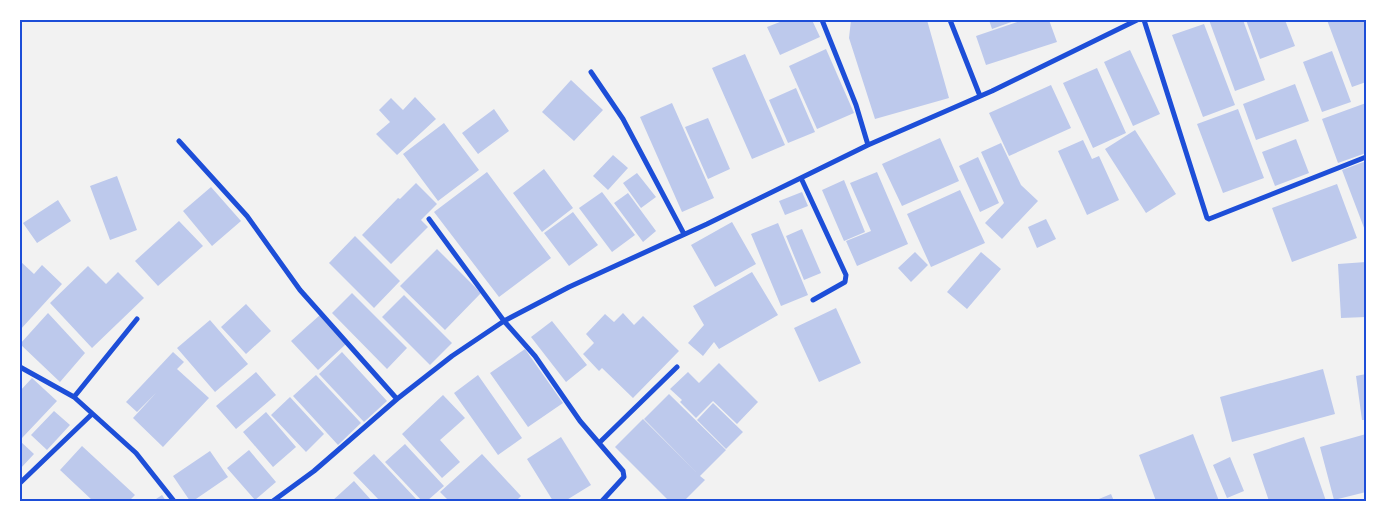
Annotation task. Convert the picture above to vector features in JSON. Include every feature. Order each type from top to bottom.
[{"type":"street","points":[[822,20],[856,105],[868,145]]},
{"type":"street","points":[[950,20],[980,96]]},
{"type":"street","points":[[273,501],[314,471],[397,399],[452,356],[504,321],[569,287],[868,145],[980,96],[1137,20]]},
{"type":"street","points":[[1144,20],[1206,218],[1209,219],[1366,157]]},
{"type":"street","points":[[591,72],[623,119],[684,234]]},
{"type":"street","points":[[179,141],[247,216],[300,290],[397,399]]},
{"type":"street","points":[[801,178],[846,275],[845,282],[840,286],[813,300]]},
{"type":"street","points":[[429,219],[504,321],[535,356],[580,421],[623,471],[624,477],[602,501]]},
{"type":"street","points":[[74,397],[137,319]]},
{"type":"street","points":[[20,366],[74,397],[136,453],[174,501]]},
{"type":"street","points":[[599,442],[677,366]]},
{"type":"street","points":[[20,483],[92,414]]},
{"type":"building","points":[[785,20],[812,20],[820,37],[780,55],[767,27]]},
{"type":"building","points":[[851,20],[927,20],[949,98],[875,119],[849,38]]},
{"type":"building","points":[[989,20],[1017,20],[992,29]]},
{"type":"building","points":[[1023,20],[1049,20],[1057,42],[986,65],[976,36]]},
{"type":"building","points":[[1209,20],[1243,20],[1265,80],[1235,91]]},
{"type":"building","points":[[1246,20],[1285,20],[1295,46],[1260,59]]},
{"type":"building","points":[[1327,20],[1366,20],[1366,82],[1352,87]]},
{"type":"building","points":[[1204,24],[1235,105],[1203,117],[1172,35]]},
{"type":"building","points":[[826,49],[854,113],[817,129],[789,66]]},
{"type":"building","points":[[1130,50],[1160,114],[1133,126],[1104,62]]},
{"type":"building","points":[[1332,51],[1351,102],[1322,112],[1303,62]]},
{"type":"building","points":[[745,54],[785,145],[752,159],[712,68]]},
{"type":"building","points":[[1097,68],[1126,133],[1093,148],[1063,83]]},
{"type":"building","points":[[571,80],[603,110],[574,141],[542,112]]},
{"type":"building","points":[[1295,84],[1309,121],[1256,140],[1243,104]]},
{"type":"building","points":[[1051,85],[1071,128],[1009,156],[989,113]]},
{"type":"building","points":[[796,88],[815,132],[788,143],[769,100]]},
{"type":"building","points":[[415,97],[436,119],[397,155],[376,134],[390,122],[379,110],[391,98],[403,110]]},
{"type":"building","points":[[672,103],[714,198],[682,212],[640,117]]},
{"type":"building","points":[[1366,103],[1366,153],[1338,163],[1322,119]]},
{"type":"building","points":[[494,109],[509,131],[478,154],[462,133]]},
{"type":"building","points":[[1238,109],[1264,178],[1223,193],[1197,124]]},
{"type":"building","points":[[708,118],[730,169],[708,179],[685,127]]},
{"type":"building","points":[[444,123],[479,170],[438,201],[403,154]]},
{"type":"building","points":[[1135,130],[1176,194],[1146,213],[1105,149]]},
{"type":"building","points":[[940,138],[959,181],[902,206],[882,164]]},
{"type":"building","points":[[1296,139],[1309,173],[1275,186],[1262,152]]},
{"type":"building","points":[[1083,140],[1092,159],[1099,156],[1119,200],[1087,215],[1058,151]]},
{"type":"building","points":[[1001,143],[1021,185],[1038,201],[1002,239],[985,223],[1004,203],[981,152]]},
{"type":"building","points":[[613,155],[628,168],[608,190],[593,176]]},
{"type":"building","points":[[978,157],[999,203],[980,212],[959,166]]},
{"type":"building","points":[[1366,161],[1366,233],[1342,170]]},
{"type":"building","points":[[544,169],[573,208],[542,232],[513,193]]},
{"type":"building","points":[[487,172],[551,258],[499,297],[434,212]]},
{"type":"building","points":[[877,172],[908,244],[857,266],[846,241],[871,231],[850,183]]},
{"type":"building","points":[[637,173],[656,197],[641,208],[623,183]]},
{"type":"building","points":[[117,176],[137,230],[110,240],[90,186]]},
{"type":"building","points":[[844,180],[865,232],[844,241],[822,190]]},
{"type":"building","points":[[416,183],[437,204],[421,220],[428,227],[391,264],[362,235],[398,198],[400,199]]},
{"type":"building","points":[[1337,184],[1357,238],[1292,262],[1272,208]]},
{"type":"building","points":[[211,187],[241,221],[212,246],[183,211]]},
{"type":"building","points":[[960,190],[985,243],[931,267],[907,214]]},
{"type":"building","points":[[602,192],[635,235],[612,252],[579,208]]},
{"type":"building","points":[[802,192],[808,206],[785,215],[779,201]]},
{"type":"building","points":[[628,193],[656,231],[643,242],[614,203]]},
{"type":"building","points":[[58,200],[71,221],[37,243],[23,223]]},
{"type":"building","points":[[573,212],[598,245],[569,266],[544,233]]},
{"type":"building","points":[[1046,219],[1056,239],[1037,248],[1028,227]]},
{"type":"building","points":[[179,221],[203,246],[158,286],[135,261]]},
{"type":"building","points":[[732,222],[756,264],[715,287],[691,245]]},
{"type":"building","points":[[778,223],[808,295],[781,306],[751,234]]},
{"type":"building","points":[[802,229],[821,273],[804,280],[786,236]]},
{"type":"building","points":[[355,236],[400,281],[374,308],[329,263]]},
{"type":"building","points":[[437,249],[481,293],[445,330],[400,286]]},
{"type":"building","points":[[915,252],[928,265],[911,282],[898,268]]},
{"type":"building","points":[[981,252],[1001,269],[967,309],[947,292]]},
{"type":"building","points":[[20,261],[34,274],[42,265],[62,284],[20,330]]},
{"type":"building","points":[[1366,262],[1366,317],[1341,318],[1338,264]]},
{"type":"building","points":[[88,266],[106,284],[118,272],[144,298],[92,348],[50,303]]},
{"type":"building","points":[[752,272],[778,315],[719,349],[714,342],[703,356],[688,343],[704,325],[693,306]]},
{"type":"building","points":[[352,293],[407,348],[387,369],[332,313]]},
{"type":"building","points":[[404,295],[452,343],[430,365],[382,317]]},
{"type":"building","points":[[246,304],[271,331],[246,354],[221,327]]},
{"type":"building","points":[[836,308],[861,363],[819,382],[794,328]]},
{"type":"building","points":[[48,313],[85,353],[60,382],[20,344]]},
{"type":"building","points":[[623,313],[634,325],[643,316],[679,351],[633,398],[602,368],[599,371],[583,354],[594,343],[586,334],[605,314],[614,322]]},
{"type":"building","points":[[320,315],[346,344],[318,370],[291,341]]},
{"type":"building","points":[[210,320],[248,364],[215,392],[177,348]]},
{"type":"building","points":[[552,321],[587,365],[566,382],[531,337]]},
{"type":"building","points":[[525,349],[563,403],[528,427],[490,373]]},
{"type":"building","points":[[173,352],[184,362],[177,369],[209,398],[163,447],[133,418],[156,393],[137,412],[126,402]]},
{"type":"building","points":[[342,352],[387,401],[364,422],[319,374]]},
{"type":"building","points":[[719,363],[758,402],[737,424],[713,401],[696,418],[680,402],[682,400],[670,389],[688,372],[699,383]]},
{"type":"building","points":[[1323,369],[1335,414],[1232,442],[1220,397]]},
{"type":"building","points":[[256,372],[276,395],[236,429],[216,406]]},
{"type":"building","points":[[1366,374],[1366,420],[1362,420],[1356,376]]},
{"type":"building","points":[[316,375],[361,423],[338,445],[293,396]]},
{"type":"building","points":[[478,375],[522,438],[498,455],[454,393]]},
{"type":"building","points":[[32,378],[57,401],[22,438],[20,436],[20,391]]},
{"type":"building","points":[[669,394],[726,450],[700,476],[705,480],[684,501],[669,501],[615,447],[643,419],[697,473],[644,419]]},
{"type":"building","points":[[443,395],[465,418],[440,440],[460,462],[442,478],[402,434]]},
{"type":"building","points":[[290,397],[324,434],[306,452],[271,415]]},
{"type":"building","points":[[713,403],[743,432],[726,449],[697,420]]},
{"type":"building","points":[[54,411],[70,425],[47,450],[31,435]]},
{"type":"building","points":[[266,412],[296,447],[273,467],[243,432]]},
{"type":"building","points":[[1193,434],[1219,501],[1156,501],[1139,455]]},
{"type":"building","points":[[1366,434],[1366,492],[1334,500],[1320,447]]},
{"type":"building","points":[[561,437],[591,485],[565,501],[553,501],[527,459]]},
{"type":"building","points":[[1304,437],[1326,501],[1269,501],[1253,454]]},
{"type":"building","points":[[20,441],[34,454],[20,469]]},
{"type":"building","points":[[405,444],[444,486],[427,501],[422,501],[385,462]]},
{"type":"building","points":[[82,446],[135,495],[129,501],[93,501],[60,470]]},
{"type":"building","points":[[249,450],[276,482],[255,500],[227,468]]},
{"type":"building","points":[[210,451],[228,477],[193,501],[190,501],[173,476]]},
{"type":"building","points":[[374,454],[418,501],[380,501],[353,473]]},
{"type":"building","points":[[482,454],[521,496],[516,501],[449,501],[440,492]]},
{"type":"building","points":[[1230,457],[1244,491],[1227,498],[1213,465]]},
{"type":"building","points":[[354,481],[372,501],[332,501]]},
{"type":"building","points":[[1111,494],[1114,501],[1094,501]]},
{"type":"building","points":[[162,495],[166,501],[153,501]]}]
